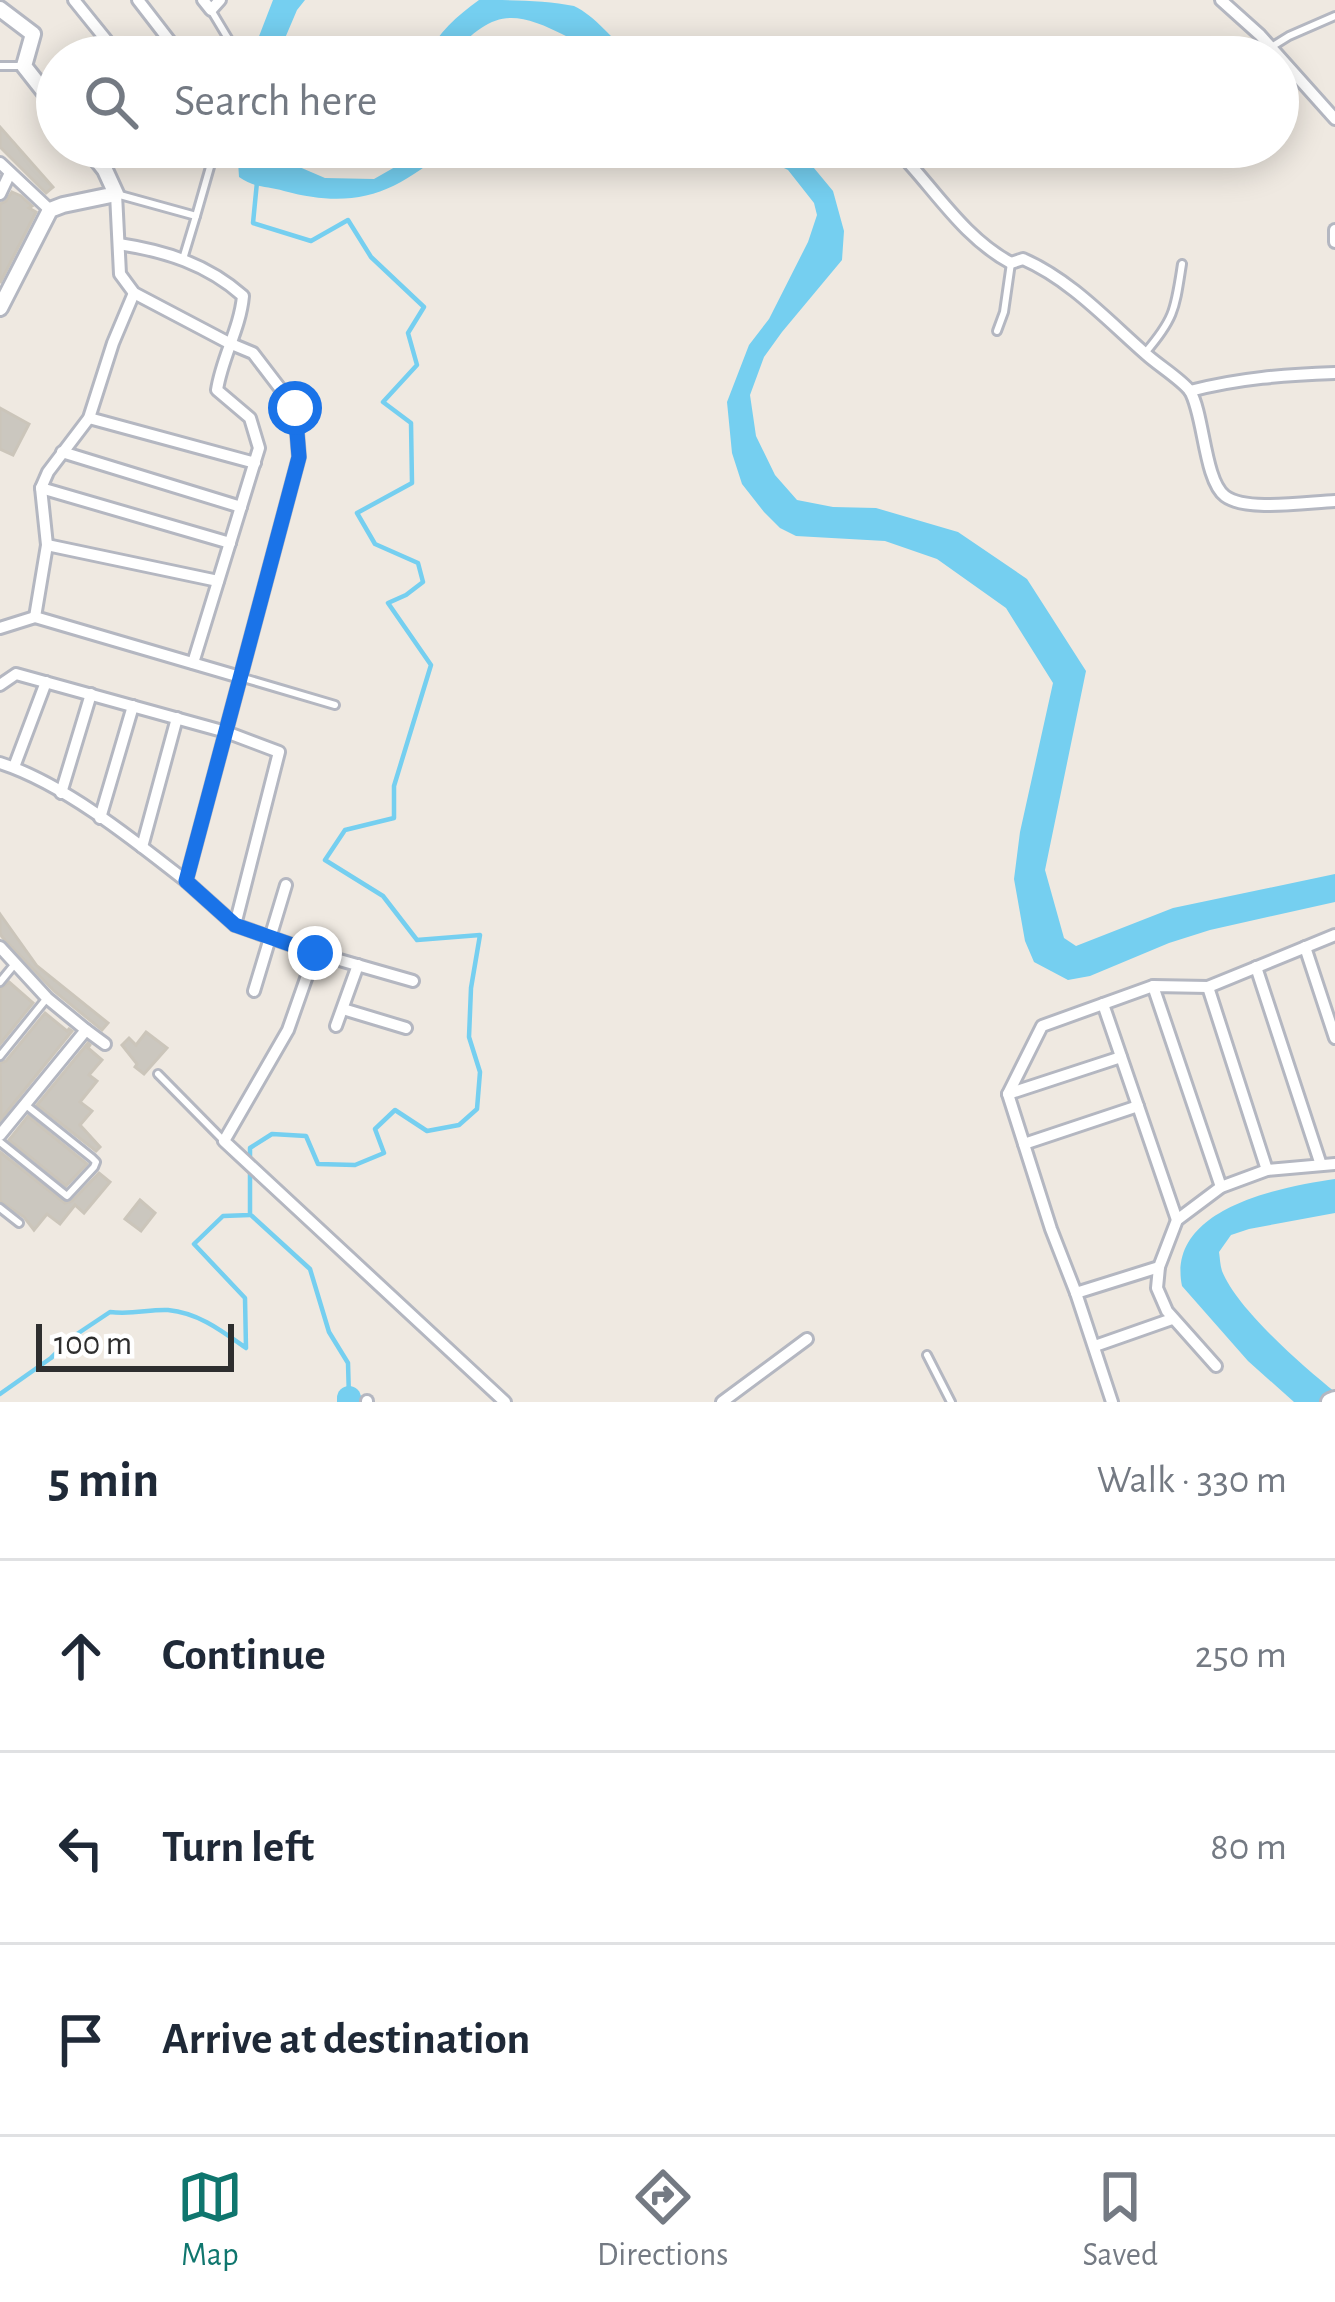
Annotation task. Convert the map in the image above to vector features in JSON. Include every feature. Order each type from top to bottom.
[{"type":"street","points":[[74,0],[103,36]]},
{"type":"street","points":[[138,0],[166,36]]},
{"type":"street","points":[[1221,0],[1259,36]]},
{"type":"street","points":[[0,9],[33,34],[24,66],[36,81]]},
{"type":"street","points":[[1299,79],[1335,119]]},
{"type":"street","points":[[0,163],[50,210]]},
{"type":"street","points":[[103,168],[116,194],[120,274],[134,292],[253,353],[295,408],[299,457],[186,881]]},
{"type":"street","points":[[912,168],[962,224],[1001,257],[1011,263],[1023,259],[1052,274],[1190,391],[1214,475],[1228,498],[1262,504],[1335,501]]},
{"type":"street","points":[[0,194],[10,173]]},
{"type":"street","points":[[0,308],[50,210],[116,194]]},
{"type":"street","points":[[1335,230],[1335,242]]},
{"type":"street","points":[[119,244],[163,250],[228,283],[243,296],[241,317],[217,391],[250,418],[259,448],[193,663]]},
{"type":"street","points":[[35,617],[47,545],[41,488],[89,418],[134,292]]},
{"type":"street","points":[[1190,391],[1234,380],[1335,373]]},
{"type":"street","points":[[89,418],[255,463]]},
{"type":"street","points":[[62,452],[241,507]]},
{"type":"street","points":[[41,488],[230,543]]},
{"type":"street","points":[[47,545],[218,581]]},
{"type":"street","points":[[0,628],[35,617],[240,677]]},
{"type":"street","points":[[0,685],[14,674],[226,732],[279,752],[235,925]]},
{"type":"street","points":[[14,767],[46,682]]},
{"type":"street","points":[[61,793],[91,694]]},
{"type":"street","points":[[100,818],[133,706]]},
{"type":"street","points":[[142,847],[177,718]]},
{"type":"street","points":[[0,763],[100,818],[186,881],[235,925],[413,981]]},
{"type":"street","points":[[254,991],[286,885]]},
{"type":"street","points":[[1112,1402],[1008,1094],[1042,1026],[1153,986],[1208,987],[1335,935]]},
{"type":"street","points":[[0,947],[47,998],[105,1044]]},
{"type":"street","points":[[1305,947],[1335,1038]]},
{"type":"street","points":[[315,953],[288,1030],[224,1141],[505,1402]]},
{"type":"street","points":[[336,1026],[358,965]]},
{"type":"street","points":[[1216,1366],[1172,1319],[1157,1288],[1159,1267],[1177,1220],[1221,1187],[1267,1171],[1328,1165],[1256,967]]},
{"type":"street","points":[[1153,986],[1221,1187]]},
{"type":"street","points":[[1208,987],[1267,1171]]},
{"type":"street","points":[[1102,1004],[1177,1220]]},
{"type":"street","points":[[343,1009],[406,1028]]},
{"type":"street","points":[[2,1132],[86,1030]]},
{"type":"street","points":[[1008,1094],[1121,1057]]},
{"type":"street","points":[[1024,1144],[1138,1106]]},
{"type":"street","points":[[1076,1293],[1159,1267]]},
{"type":"street","points":[[1095,1346],[1172,1319]]},
{"type":"street","points":[[722,1402],[807,1339]]},
{"type":"lane","points":[[211,3],[227,36]]},
{"type":"lane","points":[[1290,36],[1335,16]]},
{"type":"lane","points":[[0,65],[24,66]]},
{"type":"lane","points":[[183,260],[211,168]]},
{"type":"lane","points":[[116,194],[196,216]]},
{"type":"lane","points":[[997,331],[1011,263]]},
{"type":"lane","points":[[1145,353],[1175,311],[1182,265]]},
{"type":"lane","points":[[240,677],[335,705]]},
{"type":"lane","points":[[0,982],[14,965]]},
{"type":"lane","points":[[0,1056],[47,998]]},
{"type":"lane","points":[[158,1074],[224,1141]]},
{"type":"lane","points":[[2,1132],[67,1196],[94,1167],[92,1158],[24,1103]]},
{"type":"lane","points":[[0,1208],[20,1223]]},
{"type":"lane","points":[[927,1355],[951,1402]]},
{"type":"water","points":[[273,0],[305,0],[286,36],[259,36]]},
{"type":"water","points":[[479,0],[539,1],[574,6],[611,36],[566,36],[532,21],[504,18],[471,36],[440,36]]},
{"type":"water","points":[[238,168],[302,168],[325,178],[374,179],[393,168],[422,168],[392,187],[353,198],[309,196],[239,177]]},
{"type":"water","points":[[784,168],[814,168],[833,191],[844,231],[842,260],[764,357],[750,395],[756,436],[775,475],[797,500],[876,508],[958,532],[1027,579],[1086,671],[1045,870],[1064,938],[1076,946],[1173,908],[1335,874],[1335,902],[1210,930],[1090,976],[1068,980],[1034,962],[1025,941],[1014,879],[1053,683],[1006,608],[937,559],[885,541],[796,536],[780,528],[742,484],[732,453],[727,402],[749,345],[769,319],[817,215],[814,203]]},
{"type":"water","points":[[1335,1179],[1335,1213],[1231,1235],[1219,1252],[1222,1271],[1241,1302],[1335,1392],[1335,1402],[1294,1402],[1248,1361],[1182,1286],[1182,1259],[1192,1238],[1232,1206],[1286,1188]]},
{"type":"building","points":[[0,127],[53,187],[46,193],[0,147]]},
{"type":"building","points":[[12,192],[36,212],[0,283],[0,204]]},
{"type":"building","points":[[0,408],[29,424],[13,455],[0,449]]},
{"type":"building","points":[[0,914],[37,966],[108,1023],[102,1030],[54,991],[3,938]]},
{"type":"building","points":[[9,982],[33,1003],[0,1044],[0,989]]},
{"type":"building","points":[[45,1013],[72,1031],[1,1119],[0,1063]]},
{"type":"building","points":[[146,1032],[167,1048],[144,1074],[122,1045],[129,1038],[136,1045]]},
{"type":"building","points":[[88,1043],[102,1060],[89,1075],[97,1081],[80,1102],[92,1111],[80,1125],[100,1147],[96,1151],[37,1105]]},
{"type":"building","points":[[28,1116],[87,1164],[66,1186],[9,1140]]},
{"type":"building","points":[[0,1152],[65,1203],[99,1173],[110,1182],[84,1213],[75,1205],[60,1224],[47,1214],[34,1230],[0,1201]]},
{"type":"building","points":[[140,1200],[155,1213],[141,1231],[125,1219]]},
{"type":"waterway","points":[[0,1394],[110,1312],[179,1312],[210,1324],[246,1348],[245,1298],[194,1244],[223,1216],[250,1215],[250,1148],[272,1134],[306,1136],[318,1164],[355,1165],[384,1153],[375,1129],[395,1110],[427,1131],[459,1125],[477,1109],[480,1072],[469,1037],[480,935],[417,940],[383,896],[325,860],[345,830],[394,818],[394,786],[431,665],[388,603],[423,582],[418,563],[375,544],[357,513],[412,483],[411,423],[383,402],[417,365],[408,333],[424,307],[371,257],[348,220],[311,241],[253,223],[257,182]]},
{"type":"waterway","points":[[252,1216],[310,1269],[329,1332],[348,1363],[349,1398]]},
{"type":"route","points":[[295,408],[299,457],[186,881],[235,925],[315,953]]}]
